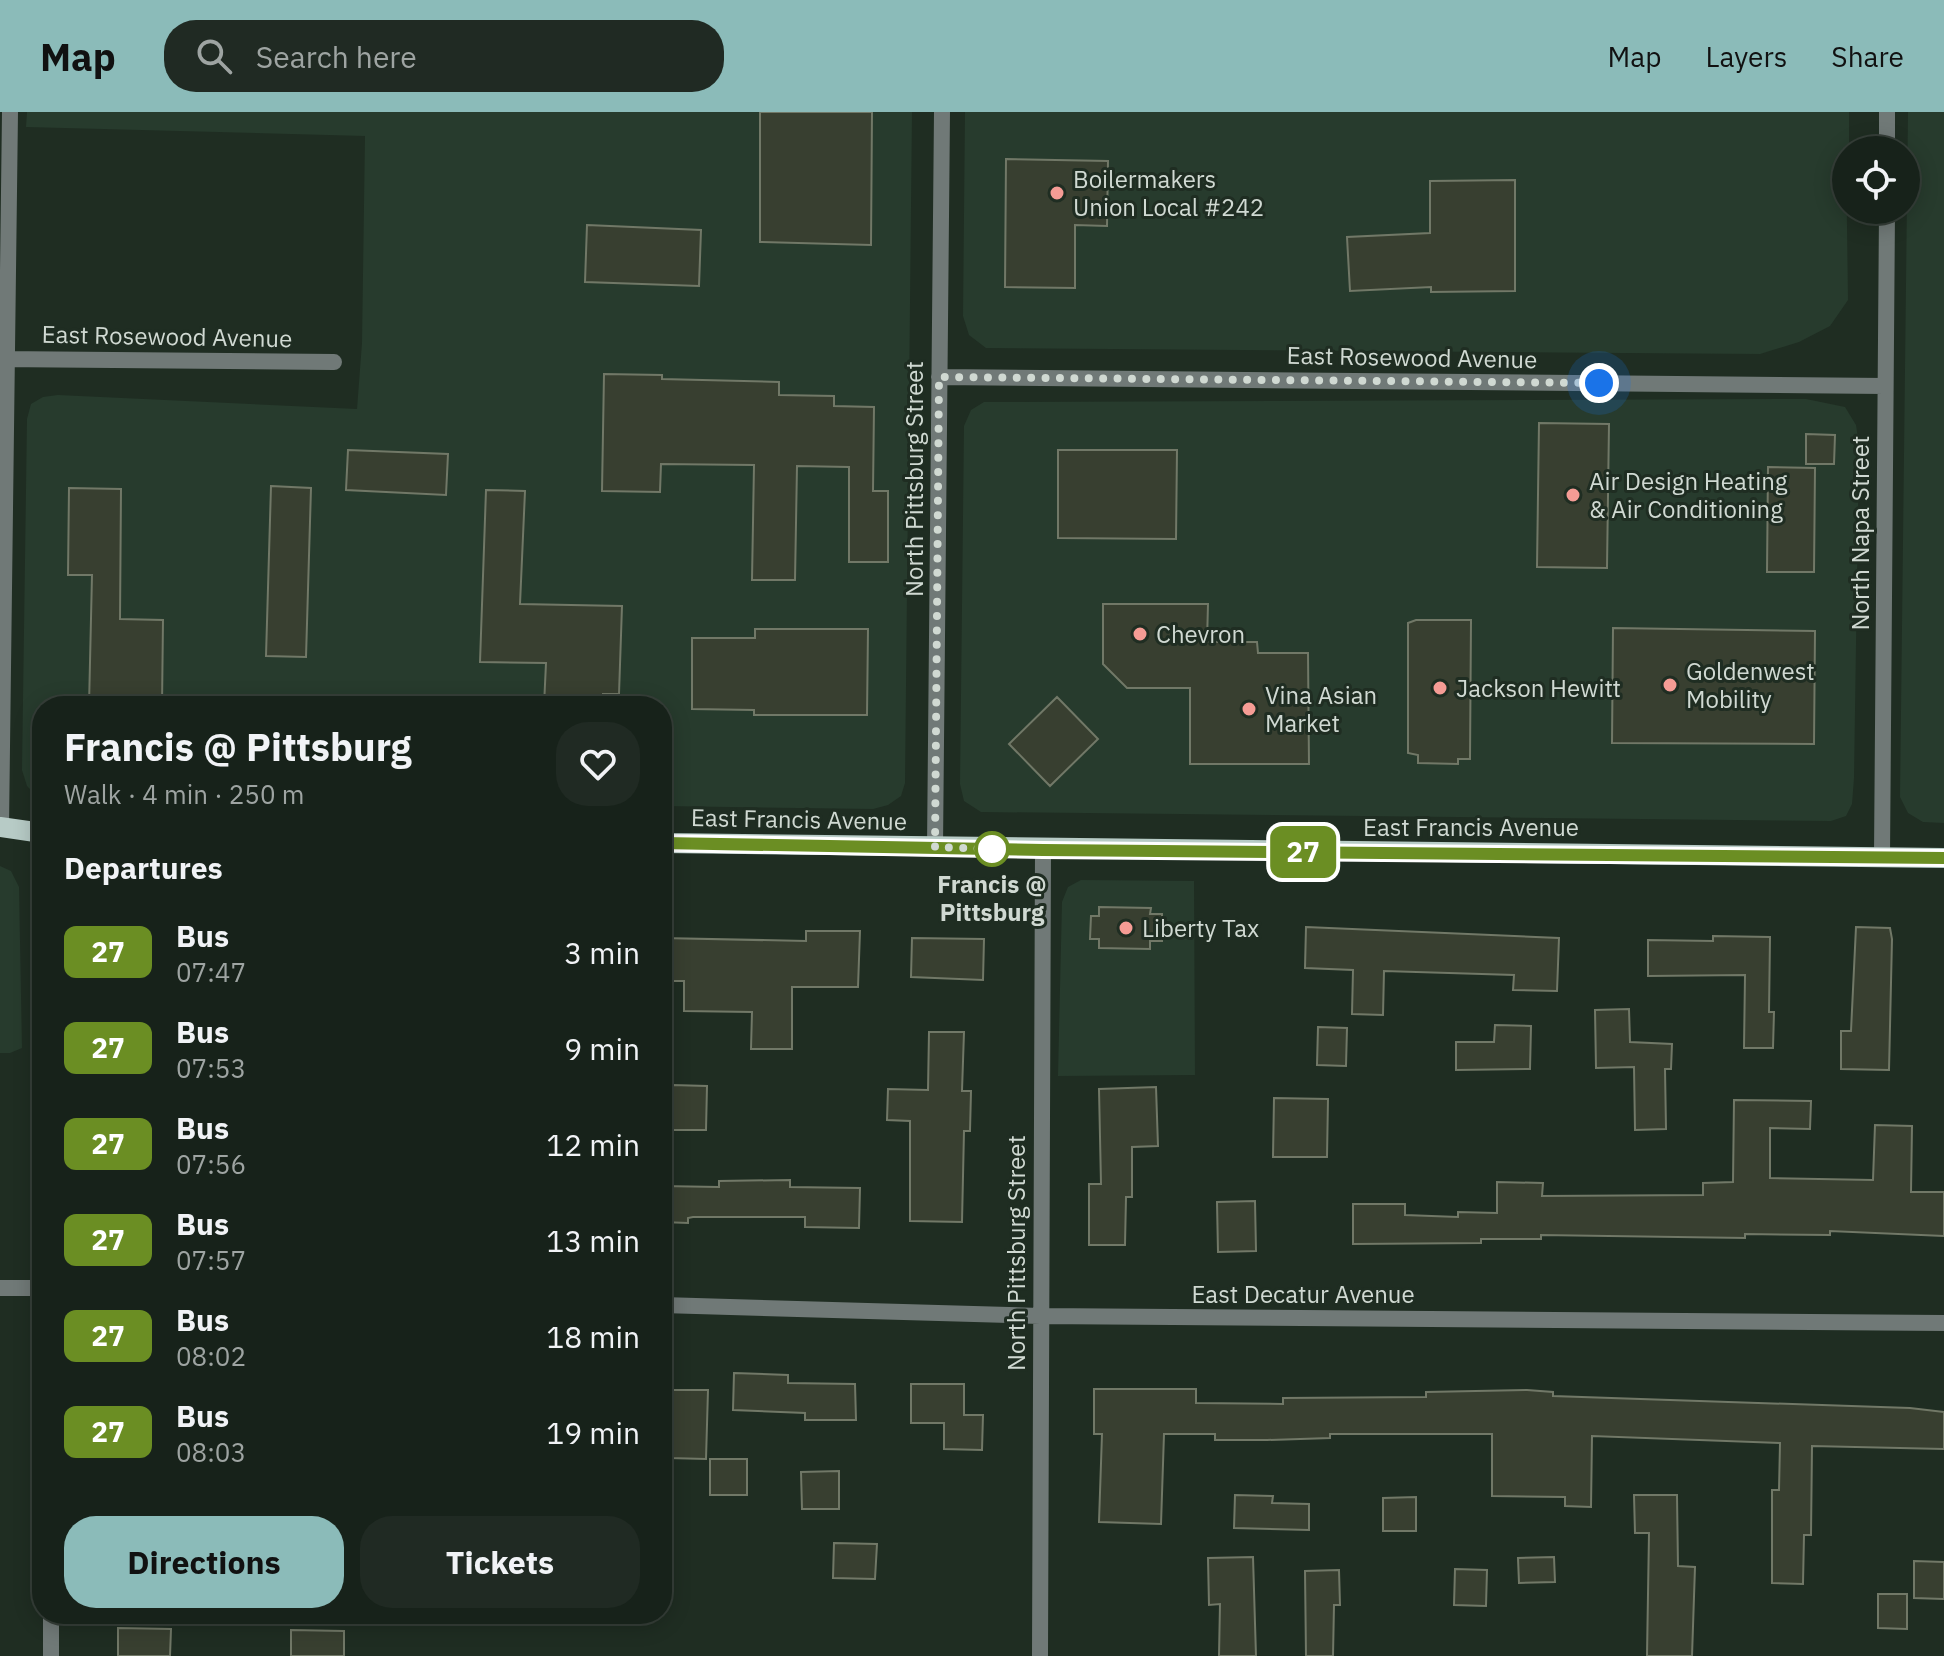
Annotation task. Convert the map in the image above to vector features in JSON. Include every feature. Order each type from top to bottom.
[{"type":"main road","points":[[1,827],[32,832]]},
{"type":"main road","name":"East Francis Avenue","points":[[672,843],[1043,850],[1944,858]]},
{"type":"street","points":[[1,827],[3,359],[10,112]]},
{"type":"street","name":"North Pittsburg Street","points":[[935,847],[942,112]]},
{"type":"street","points":[[1887,112],[1887,136]]},
{"type":"street","name":"North Napa Street","points":[[1882,856],[1887,224]]},
{"type":"street","name":"East Rosewood Avenue","points":[[3,359],[334,362]]},
{"type":"street","name":"East Rosewood Avenue","points":[[939,377],[1885,386]]},
{"type":"street","name":"North Pittsburg Street","points":[[1040,1656],[1043,850]]},
{"type":"street","points":[[0,1288],[32,1288]]},
{"type":"street","name":"East Decatur Avenue","points":[[672,1305],[1040,1316],[1944,1323]]},
{"type":"street","points":[[51,1624],[51,1656]]},
{"type":"shaded area","points":[[27,112],[912,112],[905,783],[901,796],[888,805],[873,809],[672,806],[672,696],[32,696],[32,791],[22,770],[27,419],[31,404],[43,397],[58,395],[357,409],[362,343],[365,136],[26,127]]},
{"type":"shaded area","points":[[965,112],[1849,112],[1849,136],[1832,136],[1832,224],[1847,224],[1848,300],[1830,326],[1799,342],[1760,354],[986,348],[969,335],[963,316]]},
{"type":"shaded area","points":[[1908,112],[1944,112],[1944,823],[1923,822],[1908,813],[1900,797],[1907,224],[1920,224],[1920,136],[1908,136]]},
{"type":"shaded area","points":[[1806,399],[1845,407],[1856,425],[1859,445],[1854,778],[1852,804],[1846,816],[1831,821],[981,812],[964,801],[960,784],[964,426],[971,410],[984,402]]},
{"type":"shaded area","points":[[0,866],[11,871],[19,887],[22,1048],[10,1053],[0,1053]]},
{"type":"shaded area","points":[[1081,880],[1194,881],[1195,1075],[1058,1076],[1062,902],[1068,887]]},
{"type":"building","points":[[760,112],[872,112],[871,245],[760,242]]},
{"type":"building","name":"Boilermakers Union Local #242","points":[[1006,159],[1108,161],[1107,226],[1075,225],[1075,288],[1005,287]]},
{"type":"building","points":[[1515,180],[1515,291],[1431,292],[1431,287],[1350,291],[1347,237],[1430,233],[1430,181]]},
{"type":"building","points":[[587,225],[701,230],[699,286],[585,282]]},
{"type":"building","points":[[604,374],[779,382],[779,395],[834,396],[834,406],[874,407],[873,491],[888,491],[888,562],[849,562],[849,467],[797,466],[795,580],[752,580],[754,465],[661,464],[660,492],[602,491]]},
{"type":"building","name":"Air Design Heating & Air Conditioning","points":[[1539,423],[1609,424],[1607,568],[1537,567]]},
{"type":"building","points":[[1806,434],[1835,435],[1834,464],[1806,464]]},
{"type":"building","points":[[348,450],[448,454],[446,495],[346,490]]},
{"type":"building","points":[[1058,450],[1177,450],[1176,539],[1058,538]]},
{"type":"building","points":[[1768,467],[1815,468],[1814,572],[1767,572]]},
{"type":"building","points":[[271,486],[311,488],[306,657],[266,656]]},
{"type":"building","points":[[69,488],[121,489],[120,619],[163,620],[162,696],[89,696],[92,575],[68,575]]},
{"type":"building","points":[[486,490],[525,491],[520,604],[622,606],[619,694],[544,696],[546,663],[480,662]]},
{"type":"building","name":"Vina Asian Market","points":[[1103,604],[1208,604],[1207,642],[1257,642],[1258,653],[1308,653],[1309,764],[1190,764],[1190,688],[1127,688],[1103,664]]},
{"type":"building","name":"Jackson Hewitt","points":[[1416,620],[1471,620],[1470,759],[1458,759],[1458,764],[1418,763],[1418,755],[1408,753],[1408,623]]},
{"type":"building","points":[[1613,628],[1815,631],[1814,744],[1612,743]]},
{"type":"building","points":[[755,629],[868,629],[867,715],[754,715],[754,710],[692,709],[692,638],[755,638]]},
{"type":"building","points":[[1057,697],[1098,739],[1050,786],[1009,744]]},
{"type":"building","name":"Liberty Tax","points":[[1099,907],[1151,908],[1150,914],[1162,914],[1162,941],[1150,941],[1150,949],[1099,948],[1099,939],[1090,939],[1091,916],[1099,916]]},
{"type":"building","points":[[1306,927],[1559,938],[1557,991],[1513,990],[1514,975],[1384,971],[1383,1015],[1352,1014],[1353,970],[1305,968]]},
{"type":"building","points":[[1856,927],[1890,928],[1889,1070],[1841,1069],[1841,1031],[1851,1031]]},
{"type":"building","points":[[806,931],[860,931],[858,987],[792,987],[792,1049],[751,1049],[752,1012],[684,1011],[684,981],[672,981],[672,938],[806,941]]},
{"type":"building","points":[[1713,936],[1770,937],[1769,1012],[1774,1012],[1773,1048],[1744,1048],[1745,975],[1648,976],[1648,940],[1713,941]]},
{"type":"building","points":[[912,938],[984,939],[983,980],[911,977]]},
{"type":"building","points":[[1629,1009],[1630,1042],[1672,1044],[1671,1069],[1665,1069],[1666,1129],[1635,1130],[1634,1067],[1596,1068],[1595,1010]]},
{"type":"building","points":[[1495,1025],[1531,1026],[1530,1069],[1456,1070],[1456,1042],[1494,1042]]},
{"type":"building","points":[[1318,1027],[1347,1028],[1346,1066],[1317,1065]]},
{"type":"building","points":[[929,1032],[964,1032],[962,1091],[971,1091],[970,1131],[964,1131],[962,1222],[910,1221],[910,1121],[887,1120],[888,1089],[928,1090]]},
{"type":"building","points":[[672,1085],[707,1086],[706,1130],[672,1130]]},
{"type":"building","points":[[1156,1087],[1158,1146],[1132,1147],[1132,1197],[1126,1197],[1125,1245],[1089,1245],[1089,1184],[1101,1184],[1099,1089]]},
{"type":"building","points":[[1274,1098],[1328,1099],[1327,1157],[1273,1157]]},
{"type":"building","points":[[1734,1100],[1811,1101],[1810,1129],[1770,1128],[1770,1178],[1873,1180],[1875,1125],[1912,1126],[1911,1192],[1944,1192],[1944,1236],[1830,1231],[1830,1235],[1745,1234],[1745,1238],[1541,1235],[1541,1239],[1481,1239],[1481,1243],[1353,1244],[1353,1204],[1405,1204],[1405,1215],[1458,1217],[1458,1212],[1497,1213],[1497,1182],[1543,1183],[1542,1196],[1703,1195],[1703,1183],[1733,1182]]},
{"type":"building","points":[[790,1180],[790,1187],[860,1188],[859,1228],[805,1227],[805,1217],[693,1217],[688,1218],[688,1223],[672,1222],[672,1186],[719,1187],[719,1181]]},
{"type":"building","points":[[1255,1201],[1256,1251],[1218,1252],[1217,1202]]},
{"type":"building","points":[[734,1373],[788,1375],[788,1383],[855,1384],[856,1420],[805,1420],[805,1413],[733,1410]]},
{"type":"building","points":[[911,1384],[964,1384],[964,1415],[983,1415],[982,1450],[944,1449],[944,1423],[911,1423]]},
{"type":"building","points":[[1094,1389],[1196,1389],[1196,1403],[1283,1404],[1283,1398],[1426,1397],[1426,1392],[1527,1390],[1553,1392],[1553,1396],[1910,1408],[1944,1412],[1944,1449],[1812,1446],[1811,1535],[1804,1535],[1803,1584],[1772,1583],[1772,1490],[1779,1490],[1780,1443],[1592,1436],[1591,1507],[1565,1506],[1565,1497],[1492,1496],[1492,1434],[1330,1434],[1330,1438],[1215,1440],[1215,1434],[1164,1434],[1161,1524],[1099,1522],[1102,1434],[1094,1434]]},
{"type":"building","points":[[672,1390],[708,1390],[706,1459],[672,1458]]},
{"type":"building","points":[[710,1459],[747,1459],[747,1495],[710,1495]]},
{"type":"building","points":[[839,1471],[839,1509],[802,1509],[801,1472]]},
{"type":"building","points":[[1235,1495],[1273,1496],[1272,1503],[1309,1504],[1309,1530],[1234,1528]]},
{"type":"building","points":[[1634,1495],[1677,1495],[1678,1566],[1695,1567],[1692,1656],[1647,1656],[1649,1533],[1635,1533]]},
{"type":"building","points":[[1416,1497],[1416,1531],[1383,1531],[1383,1498]]},
{"type":"building","points":[[834,1543],[877,1544],[875,1579],[833,1578]]},
{"type":"building","points":[[1253,1557],[1256,1656],[1219,1656],[1220,1604],[1209,1605],[1208,1558]]},
{"type":"building","points":[[1554,1557],[1555,1582],[1519,1583],[1518,1558]]},
{"type":"building","points":[[1914,1561],[1944,1562],[1944,1599],[1914,1598]]},
{"type":"building","points":[[1455,1569],[1487,1570],[1486,1606],[1454,1605]]},
{"type":"building","points":[[1339,1570],[1340,1605],[1334,1605],[1333,1656],[1306,1656],[1305,1571]]},
{"type":"building","points":[[1878,1594],[1907,1594],[1907,1629],[1878,1628]]},
{"type":"building","points":[[118,1628],[171,1629],[170,1656],[118,1656]]},
{"type":"building","points":[[291,1630],[344,1631],[344,1656],[291,1656]]},
{"type":"bus line","name":"27","points":[[672,843],[1043,850],[1944,858]]},
{"type":"place","name":"Boilermakers Union Local #242","points":[[1057,193]]},
{"type":"place","name":"Air Design Heating & Air Conditioning","points":[[1573,495]]},
{"type":"place","name":"Chevron","points":[[1140,634]]},
{"type":"place","name":"Goldenwest Mobility","points":[[1670,685]]},
{"type":"place","name":"Jackson Hewitt","points":[[1440,688]]},
{"type":"place","name":"Vina Asian Market","points":[[1249,709]]},
{"type":"place","name":"Francis @ Pittsburg","points":[[992,849]]},
{"type":"place","name":"Liberty Tax","points":[[1126,928]]},
{"type":"route","points":[[992,849],[935,847],[939,377],[1599,383]]}]
